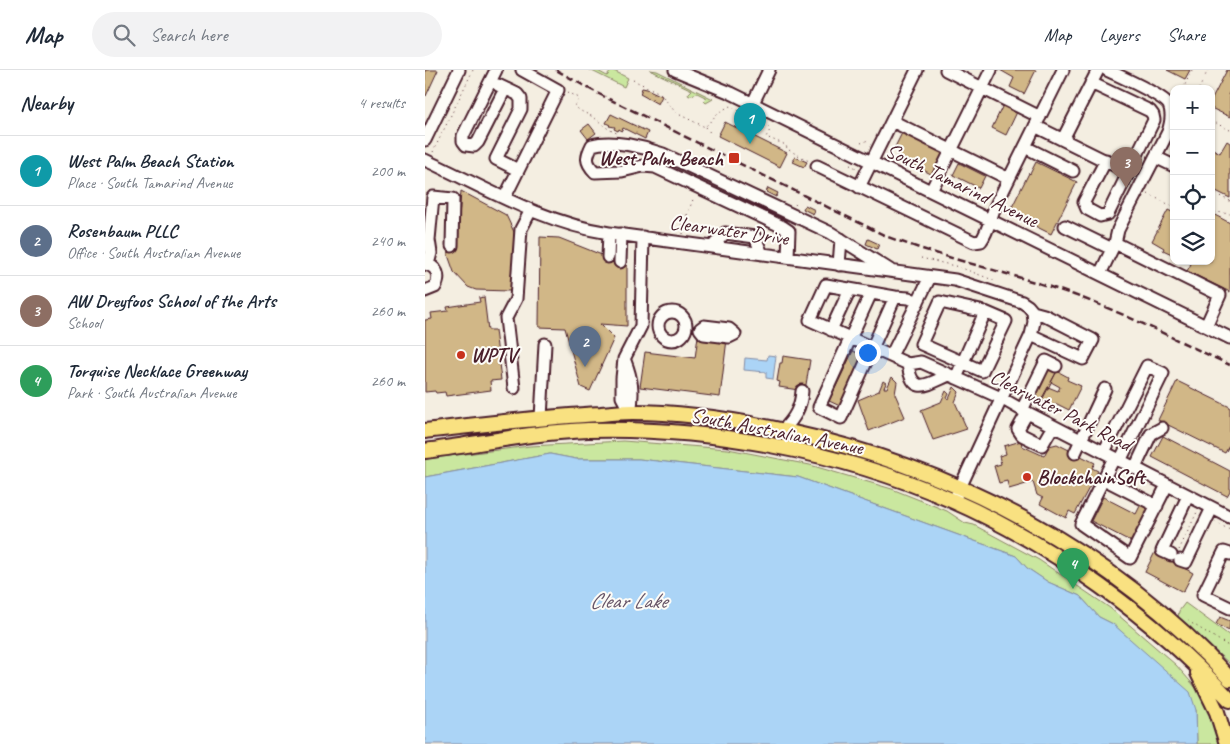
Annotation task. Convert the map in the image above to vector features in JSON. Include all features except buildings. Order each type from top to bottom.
[{"type":"main road","name":"South Australian Avenue","points":[[425,431],[541,418],[630,412],[724,419],[828,440],[875,454],[961,487],[1003,507],[1072,547],[1137,593],[1204,650],[1230,678]]},
{"type":"main road","points":[[628,431],[630,412]]},
{"type":"main road","name":"South Australian Avenue","points":[[425,452],[550,433],[587,430],[680,432],[796,451],[861,468],[953,501],[1025,538],[1067,564],[1124,605],[1194,664],[1230,700]]},
{"type":"main road","points":[[1204,650],[1230,672]]},
{"type":"main road","points":[[1194,664],[1217,712],[1227,744]]},
{"type":"street","points":[[425,140],[428,126],[459,70]]},
{"type":"street","points":[[496,70],[463,136],[463,141],[466,145],[474,146],[478,142],[505,88]]},
{"type":"street","points":[[505,197],[558,90],[521,70]]},
{"type":"street","name":"South Tamarind Avenue","points":[[675,70],[697,75],[1230,338]]},
{"type":"street","points":[[753,103],[769,70]]},
{"type":"street","points":[[946,70],[983,87],[1038,121],[1063,140],[1128,172]]},
{"type":"street","points":[[931,191],[991,70]]},
{"type":"street","points":[[817,166],[974,242],[981,241],[986,235],[989,220],[1063,70]]},
{"type":"street","points":[[1063,140],[1098,70]]},
{"type":"street","points":[[1107,70],[1159,96],[1168,104],[1172,119],[1171,130]]},
{"type":"street","points":[[859,187],[892,121],[913,71]]},
{"type":"street","points":[[490,81],[520,96],[522,106],[496,159],[518,170]]},
{"type":"street","points":[[1091,83],[1150,111],[1153,115],[1153,120],[1108,214],[1100,216],[1087,209],[1084,202],[1106,160]]},
{"type":"street","points":[[892,121],[1009,179]]},
{"type":"street","points":[[1100,274],[1118,230],[1155,157],[1170,134]]},
{"type":"street","points":[[788,257],[789,231],[783,227],[655,167],[643,166],[622,171],[595,172],[587,164],[587,158],[592,145],[606,142],[649,149],[663,154],[841,239],[891,271]]},
{"type":"street","points":[[1025,147],[1073,170]]},
{"type":"street","name":"Clearwater Drive","points":[[429,156],[531,210],[573,225],[609,233],[955,280],[1022,302],[1033,312],[1044,315],[1093,340],[1083,359],[1031,335]]},
{"type":"street","points":[[1155,157],[1170,164]]},
{"type":"street","points":[[425,291],[435,286],[438,278],[436,270],[426,262],[431,253],[429,240],[433,197],[453,199],[452,246]]},
{"type":"street","points":[[513,388],[506,318],[516,299],[521,229],[531,210]]},
{"type":"street","points":[[1065,226],[1220,295],[1206,326]]},
{"type":"street","points":[[608,257],[609,233]]},
{"type":"street","points":[[620,262],[621,234]]},
{"type":"street","points":[[630,412],[622,397],[622,378],[624,359],[641,326],[643,237]]},
{"type":"street","points":[[839,265],[841,239]]},
{"type":"street","points":[[891,356],[930,277]]},
{"type":"street","name":"Clearwater Park Road","points":[[962,363],[982,371],[1006,321],[985,312],[940,302],[826,285],[810,320],[908,364],[921,362],[1001,398],[1024,412],[1167,485],[1186,501],[1206,513],[1230,518]]},
{"type":"street","points":[[831,330],[850,289]]},
{"type":"street","points":[[871,293],[819,407],[841,418],[895,296]]},
{"type":"street","points":[[940,302],[921,344],[962,363]]},
{"type":"street","points":[[671,312],[680,314],[687,326],[686,331],[680,338],[671,341],[662,337],[659,333],[658,323],[663,315],[671,312]]},
{"type":"street","points":[[908,364],[909,378],[915,384],[924,385],[952,376],[962,363],[985,312]]},
{"type":"street","points":[[953,501],[1031,335],[1034,322],[1033,312]]},
{"type":"street","points":[[641,322],[658,323]]},
{"type":"street","points":[[687,326],[700,329],[704,326],[718,332]]},
{"type":"street","points":[[541,418],[545,344]]},
{"type":"street","points":[[1053,426],[1045,447],[1022,435],[1018,429],[1046,361],[1056,366]]},
{"type":"street","points":[[1113,457],[1163,372],[1147,366],[1104,479],[1081,524],[1130,558],[1167,485]]},
{"type":"street","points":[[1075,453],[1105,389]]},
{"type":"street","points":[[783,430],[796,415],[801,402],[802,391]]},
{"type":"street","points":[[1135,468],[1151,434],[1162,428]]},
{"type":"street","points":[[1104,479],[1157,506]]},
{"type":"street","points":[[1186,501],[1162,551],[1187,562],[1206,513]]},
{"type":"street","points":[[1230,554],[1224,552],[1203,595],[1230,608]]},
{"type":"path","points":[[429,156],[473,70]]},
{"type":"path","points":[[1185,85],[1192,70]]},
{"type":"path","points":[[1201,85],[1208,70]]},
{"type":"path","points":[[633,80],[656,91],[666,99],[677,113],[705,127],[711,134]]},
{"type":"path","points":[[558,90],[562,89],[579,98],[575,106],[580,111],[618,133]]},
{"type":"path","points":[[647,98],[652,100],[656,91]]},
{"type":"path","points":[[705,127],[719,112],[730,106],[769,127],[770,130],[766,137],[786,145],[787,149],[817,166]]},
{"type":"path","points":[[751,129],[756,120]]},
{"type":"path","points":[[1215,123],[1230,130]]},
{"type":"path","points":[[633,125],[639,128],[635,136]]},
{"type":"path","points":[[861,143],[868,140]]},
{"type":"path","points":[[1145,192],[1170,204]]},
{"type":"path","points":[[1215,194],[1230,201]]},
{"type":"path","points":[[683,234],[684,225],[689,221],[687,215],[694,196]]},
{"type":"path","points":[[1215,213],[1230,214]]},
{"type":"path","points":[[684,225],[679,219],[682,215],[687,215]]},
{"type":"path","points":[[921,258],[959,267],[993,280],[993,282]]},
{"type":"path","points":[[1186,501],[1230,530]]},
{"type":"path","points":[[1176,556],[1206,513]]},
{"type":"green space","points":[[590,70],[596,70],[607,76],[612,70],[628,78],[624,87]]},
{"type":"green space","points":[[650,70],[657,71],[713,99],[706,103],[704,101],[707,98],[697,93],[689,96],[688,94],[692,90]]},
{"type":"green space","points":[[623,441],[728,449],[810,465],[892,489],[947,511],[965,523],[974,525],[1039,560],[1110,608],[1176,665],[1204,697],[1216,726],[1219,744],[1197,744],[1196,710],[1136,645],[1113,624],[1099,617],[1080,596],[1048,582],[1027,568],[1016,556],[798,477],[639,459],[576,459],[550,454],[425,477],[425,459],[530,446]]},
{"type":"green space","points":[[1185,603],[1230,636],[1230,664],[1178,618],[1179,611]]},
{"type":"water","points":[[768,355],[776,356],[773,379],[766,378],[766,372],[744,370],[745,358],[767,360]]},
{"type":"water","name":"Clear Lake","points":[[550,454],[576,459],[639,459],[798,477],[1016,556],[1027,568],[1048,582],[1080,596],[1099,617],[1113,624],[1190,692],[1196,710],[1197,744],[425,744],[425,477]]},
{"type":"railway","points":[[556,70],[599,94],[888,237],[1094,302],[1230,365]]},
{"type":"place","name":"West Palm Beach Station","points":[[750,144]]},
{"type":"place","name":"West Palm Beach","points":[[734,158]]},
{"type":"place","name":"AW Dreyfoos School of the Arts","points":[[1126,188]]},
{"type":"place","name":"WPTV","points":[[461,355]]},
{"type":"place","name":"Rosenbaum PLLC","points":[[585,367]]},
{"type":"place","name":"BlockchainSoft","points":[[1027,477]]},
{"type":"place","name":"Torquise Necklace Greenway","points":[[1073,589]]}]
